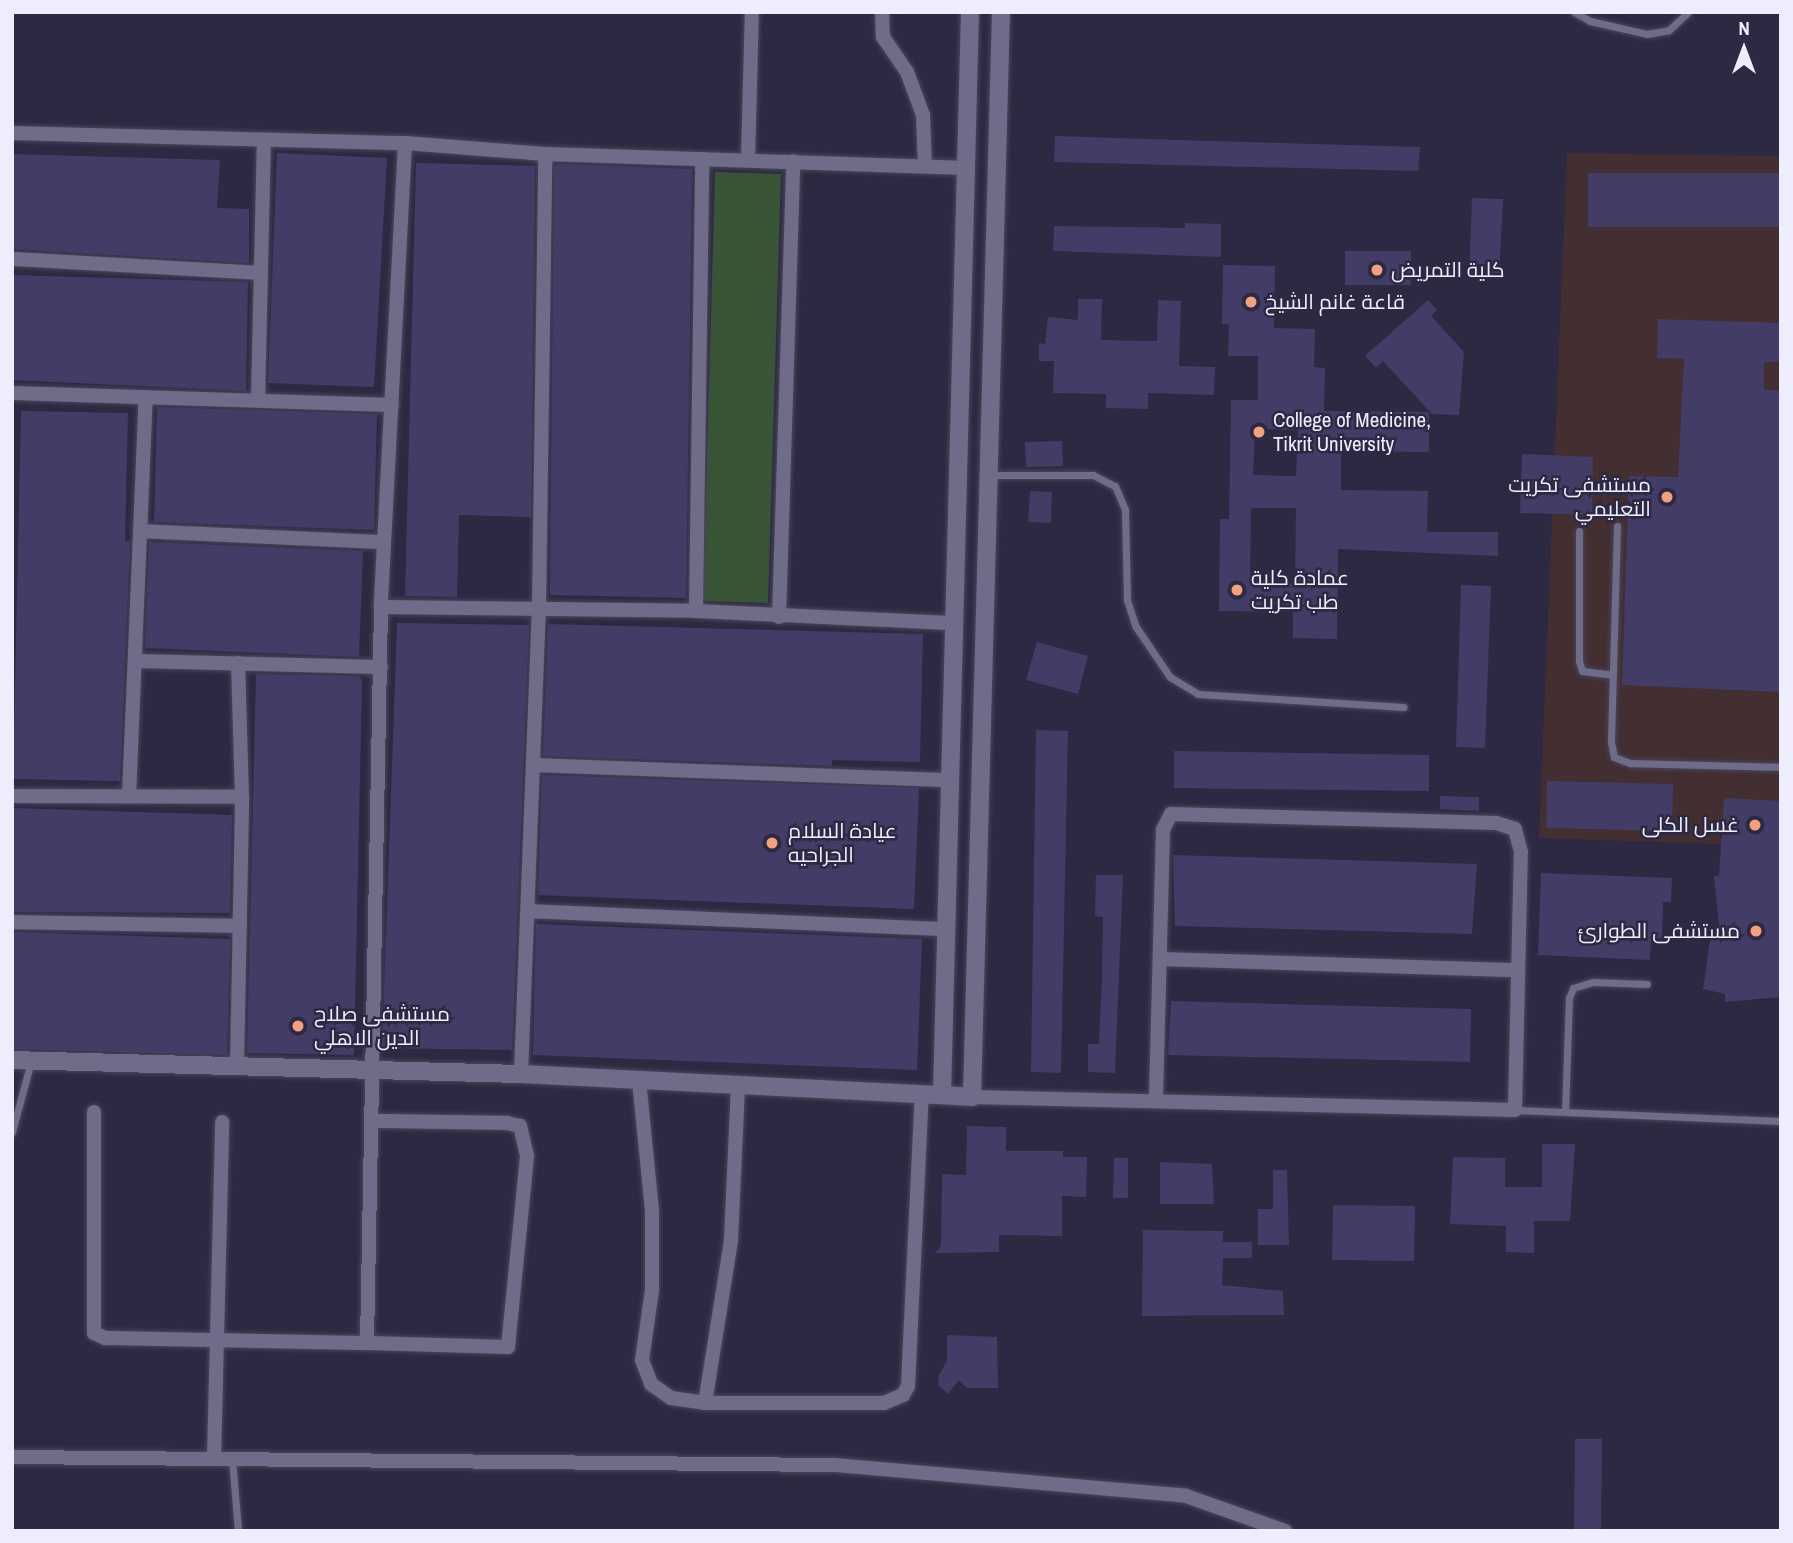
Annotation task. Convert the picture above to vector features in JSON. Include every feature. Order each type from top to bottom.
[{"type":"street","points":[[748,160],[751,12]]},
{"type":"street","points":[[882,12],[883,37],[907,72],[923,115],[925,166]]},
{"type":"street","points":[[942,1095],[970,12]]},
{"type":"street","points":[[972,1097],[1001,12]]},
{"type":"street","points":[[12,133],[405,144],[545,154],[968,167]]},
{"type":"street","points":[[258,400],[264,140]]},
{"type":"street","points":[[368,1343],[373,1121],[369,1070],[381,607],[405,144]]},
{"type":"street","points":[[521,1074],[539,609],[545,154]]},
{"type":"street","points":[[696,611],[702,159]]},
{"type":"street","points":[[779,617],[793,161]]},
{"type":"street","points":[[12,259],[260,273]]},
{"type":"street","points":[[961,390],[989,392]]},
{"type":"street","points":[[12,393],[392,405]]},
{"type":"street","points":[[129,796],[146,397]]},
{"type":"street","points":[[140,531],[384,542]]},
{"type":"street","points":[[381,607],[696,611],[779,617],[954,623]]},
{"type":"street","points":[[136,661],[381,667]]},
{"type":"street","points":[[237,1066],[242,797],[238,663]]},
{"type":"street","points":[[533,765],[951,780]]},
{"type":"street","points":[[12,796],[242,797]]},
{"type":"street","points":[[12,1060],[521,1074],[972,1097],[1515,1110],[1521,852],[1515,829],[1496,823],[1171,814],[1163,830],[1156,1101]]},
{"type":"street","points":[[528,911],[946,929]]},
{"type":"street","points":[[12,922],[240,926]]},
{"type":"street","points":[[1160,959],[1517,970]]},
{"type":"street","points":[[639,1080],[652,1211],[652,1290],[642,1360],[651,1384],[671,1398],[705,1403],[884,1403],[903,1395],[908,1386],[922,1094]]},
{"type":"street","points":[[705,1403],[731,1240],[738,1085]]},
{"type":"street","points":[[94,1112],[94,1333],[104,1338],[508,1347],[527,1156],[520,1126],[508,1123],[373,1121]]},
{"type":"street","points":[[214,1459],[219,1340],[222,1122]]},
{"type":"street","points":[[12,1457],[849,1466],[1186,1496],[1285,1531]]},
{"type":"lane","points":[[1574,12],[1590,21],[1647,34],[1669,30],[1688,12]]},
{"type":"lane","points":[[987,475],[1093,475],[1115,486],[1125,510],[1127,600],[1136,627],[1170,677],[1198,694],[1404,707]]},
{"type":"lane","points":[[1617,526],[1614,757],[1630,763],[1781,767]]},
{"type":"lane","points":[[1579,531],[1579,661],[1582,671],[1613,675]]},
{"type":"lane","points":[[1565,1112],[1569,998],[1573,988],[1593,982],[1647,984]]},
{"type":"lane","points":[[12,1132],[31,1060]]},
{"type":"lane","points":[[1515,1110],[1781,1121]]},
{"type":"lane","points":[[232,1459],[238,1531]]},
{"type":"shaded area","name":"مستشفى تكريت التعليمي","points":[[1567,153],[1781,156],[1781,846],[1539,838]]},
{"type":"green space","points":[[715,172],[781,174],[768,603],[703,601]]},
{"type":"building","points":[[1055,136],[1420,147],[1418,171],[1054,162]]},
{"type":"building","points":[[277,153],[387,158],[374,387],[268,383]]},
{"type":"building","points":[[12,154],[220,160],[217,208],[249,209],[249,263],[12,249]]},
{"type":"building","points":[[416,163],[535,166],[531,517],[459,515],[457,597],[405,596]]},
{"type":"building","points":[[559,164],[692,169],[686,598],[550,595],[554,166]]},
{"type":"building","points":[[1588,173],[1781,173],[1781,227],[1588,227]]},
{"type":"building","points":[[1472,198],[1503,199],[1499,277],[1469,276]]},
{"type":"building","points":[[1185,223],[1221,224],[1221,257],[1053,251],[1054,226],[1185,228]]},
{"type":"building","points":[[1345,251],[1411,251],[1411,285],[1345,285]]},
{"type":"building","points":[[1223,265],[1275,266],[1274,328],[1315,329],[1314,367],[1325,368],[1324,411],[1429,412],[1429,452],[1341,451],[1341,490],[1428,491],[1427,532],[1498,532],[1498,556],[1338,549],[1337,639],[1293,638],[1293,612],[1219,611],[1220,519],[1229,519],[1231,400],[1258,400],[1258,356],[1228,356],[1229,324],[1222,324]],"holes":[[[1255,429],[1298,430],[1296,476],[1253,475]],[[1251,508],[1296,508],[1295,581],[1250,580]]]},
{"type":"building","points":[[12,275],[248,282],[246,391],[12,380]]},
{"type":"building","points":[[1078,299],[1102,299],[1101,340],[1157,341],[1158,300],[1181,301],[1179,366],[1215,367],[1214,395],[1148,393],[1148,409],[1106,408],[1106,394],[1053,393],[1054,361],[1039,361],[1039,343],[1045,344],[1048,317],[1078,320]]},
{"type":"building","points":[[1428,300],[1437,310],[1431,316],[1464,352],[1459,415],[1432,414],[1383,361],[1376,368],[1365,356]]},
{"type":"building","points":[[1658,319],[1781,323],[1781,362],[1764,362],[1764,390],[1781,390],[1781,692],[1622,685],[1629,476],[1678,477],[1684,359],[1657,358]]},
{"type":"building","points":[[157,407],[377,414],[374,530],[154,522]]},
{"type":"building","points":[[21,411],[128,413],[125,541],[130,541],[120,781],[13,779]]},
{"type":"building","points":[[1062,441],[1063,466],[1026,467],[1025,442]]},
{"type":"building","points":[[1522,454],[1593,457],[1592,515],[1520,513]]},
{"type":"building","points":[[1030,491],[1052,492],[1051,523],[1028,522]]},
{"type":"building","points":[[149,542],[363,551],[359,657],[145,648]]},
{"type":"building","points":[[1461,585],[1491,586],[1485,748],[1456,747]]},
{"type":"building","points":[[397,623],[529,625],[512,1050],[382,1048]]},
{"type":"building","points":[[548,624],[923,634],[920,762],[832,760],[832,766],[543,756]]},
{"type":"building","points":[[1037,642],[1088,656],[1078,694],[1026,680]]},
{"type":"building","points":[[256,674],[359,676],[362,680],[354,1055],[247,1053]]},
{"type":"building","points":[[1036,730],[1068,731],[1061,1073],[1031,1072]]},
{"type":"building","points":[[1174,751],[1429,755],[1429,791],[1174,788]]},
{"type":"building","points":[[542,775],[919,788],[914,909],[538,895]]},
{"type":"building","points":[[1547,781],[1673,784],[1672,831],[1546,828]]},
{"type":"building","points":[[1440,796],[1479,797],[1479,811],[1440,809]]},
{"type":"building","points":[[1724,798],[1781,801],[1781,997],[1725,1002],[1725,994],[1703,989],[1711,933],[1720,935],[1714,876],[1719,876]]},
{"type":"building","points":[[12,808],[232,815],[230,913],[12,912]]},
{"type":"building","points":[[1173,855],[1477,864],[1472,934],[1175,926]]},
{"type":"building","points":[[1541,873],[1672,878],[1671,902],[1663,902],[1662,938],[1651,938],[1650,960],[1538,955]]},
{"type":"building","points":[[1096,875],[1123,875],[1115,1073],[1088,1072],[1088,1044],[1099,1044],[1102,978],[1103,917],[1095,916]]},
{"type":"building","points":[[536,924],[922,939],[917,1070],[533,1055]]},
{"type":"building","points":[[12,932],[230,939],[227,1055],[12,1049]]},
{"type":"building","points":[[1171,1001],[1471,1009],[1470,1062],[1168,1055]]},
{"type":"building","points":[[967,1126],[1006,1127],[1006,1151],[1063,1151],[1063,1157],[1087,1157],[1086,1197],[1062,1196],[1062,1236],[999,1235],[999,1252],[935,1253],[941,1246],[942,1174],[966,1175]]},
{"type":"building","points":[[1542,1144],[1575,1144],[1570,1221],[1534,1221],[1534,1253],[1506,1252],[1506,1226],[1450,1224],[1453,1157],[1505,1158],[1505,1187],[1542,1187]]},
{"type":"building","points":[[1114,1158],[1128,1158],[1128,1198],[1113,1198]]},
{"type":"building","points":[[1160,1162],[1212,1164],[1214,1204],[1160,1204]]},
{"type":"building","points":[[1273,1170],[1287,1170],[1289,1245],[1258,1245],[1258,1209],[1273,1209]]},
{"type":"building","points":[[1333,1205],[1415,1206],[1414,1261],[1332,1260]]},
{"type":"building","points":[[1143,1230],[1223,1231],[1223,1242],[1252,1242],[1252,1258],[1223,1258],[1222,1285],[1283,1291],[1284,1315],[1142,1316]]},
{"type":"building","points":[[947,1335],[997,1337],[998,1388],[967,1388],[959,1380],[948,1394],[939,1386],[938,1377],[947,1361]]},
{"type":"building","points":[[1575,1439],[1602,1439],[1601,1531],[1574,1531]]},
{"type":"place","name":"كلية التمريض","points":[[1377,270]]},
{"type":"place","name":"قاعة غانم الشيخ","points":[[1251,302]]},
{"type":"place","name":"College of Medicine, Tikrit University","points":[[1259,432]]},
{"type":"place","name":"مستشفى تكريت التعليمي","points":[[1667,497]]},
{"type":"place","name":"عمادة كلية طب تكريت","points":[[1237,590]]},
{"type":"place","name":"غسل الكلى","points":[[1755,825]]},
{"type":"place","name":"عيادة السلام الجراحيه","points":[[772,843]]},
{"type":"place","name":"مستشفى الطوارئ","points":[[1756,931]]},
{"type":"place","name":"مستشفى صلاح الدين الاهلي","points":[[298,1026]]}]
